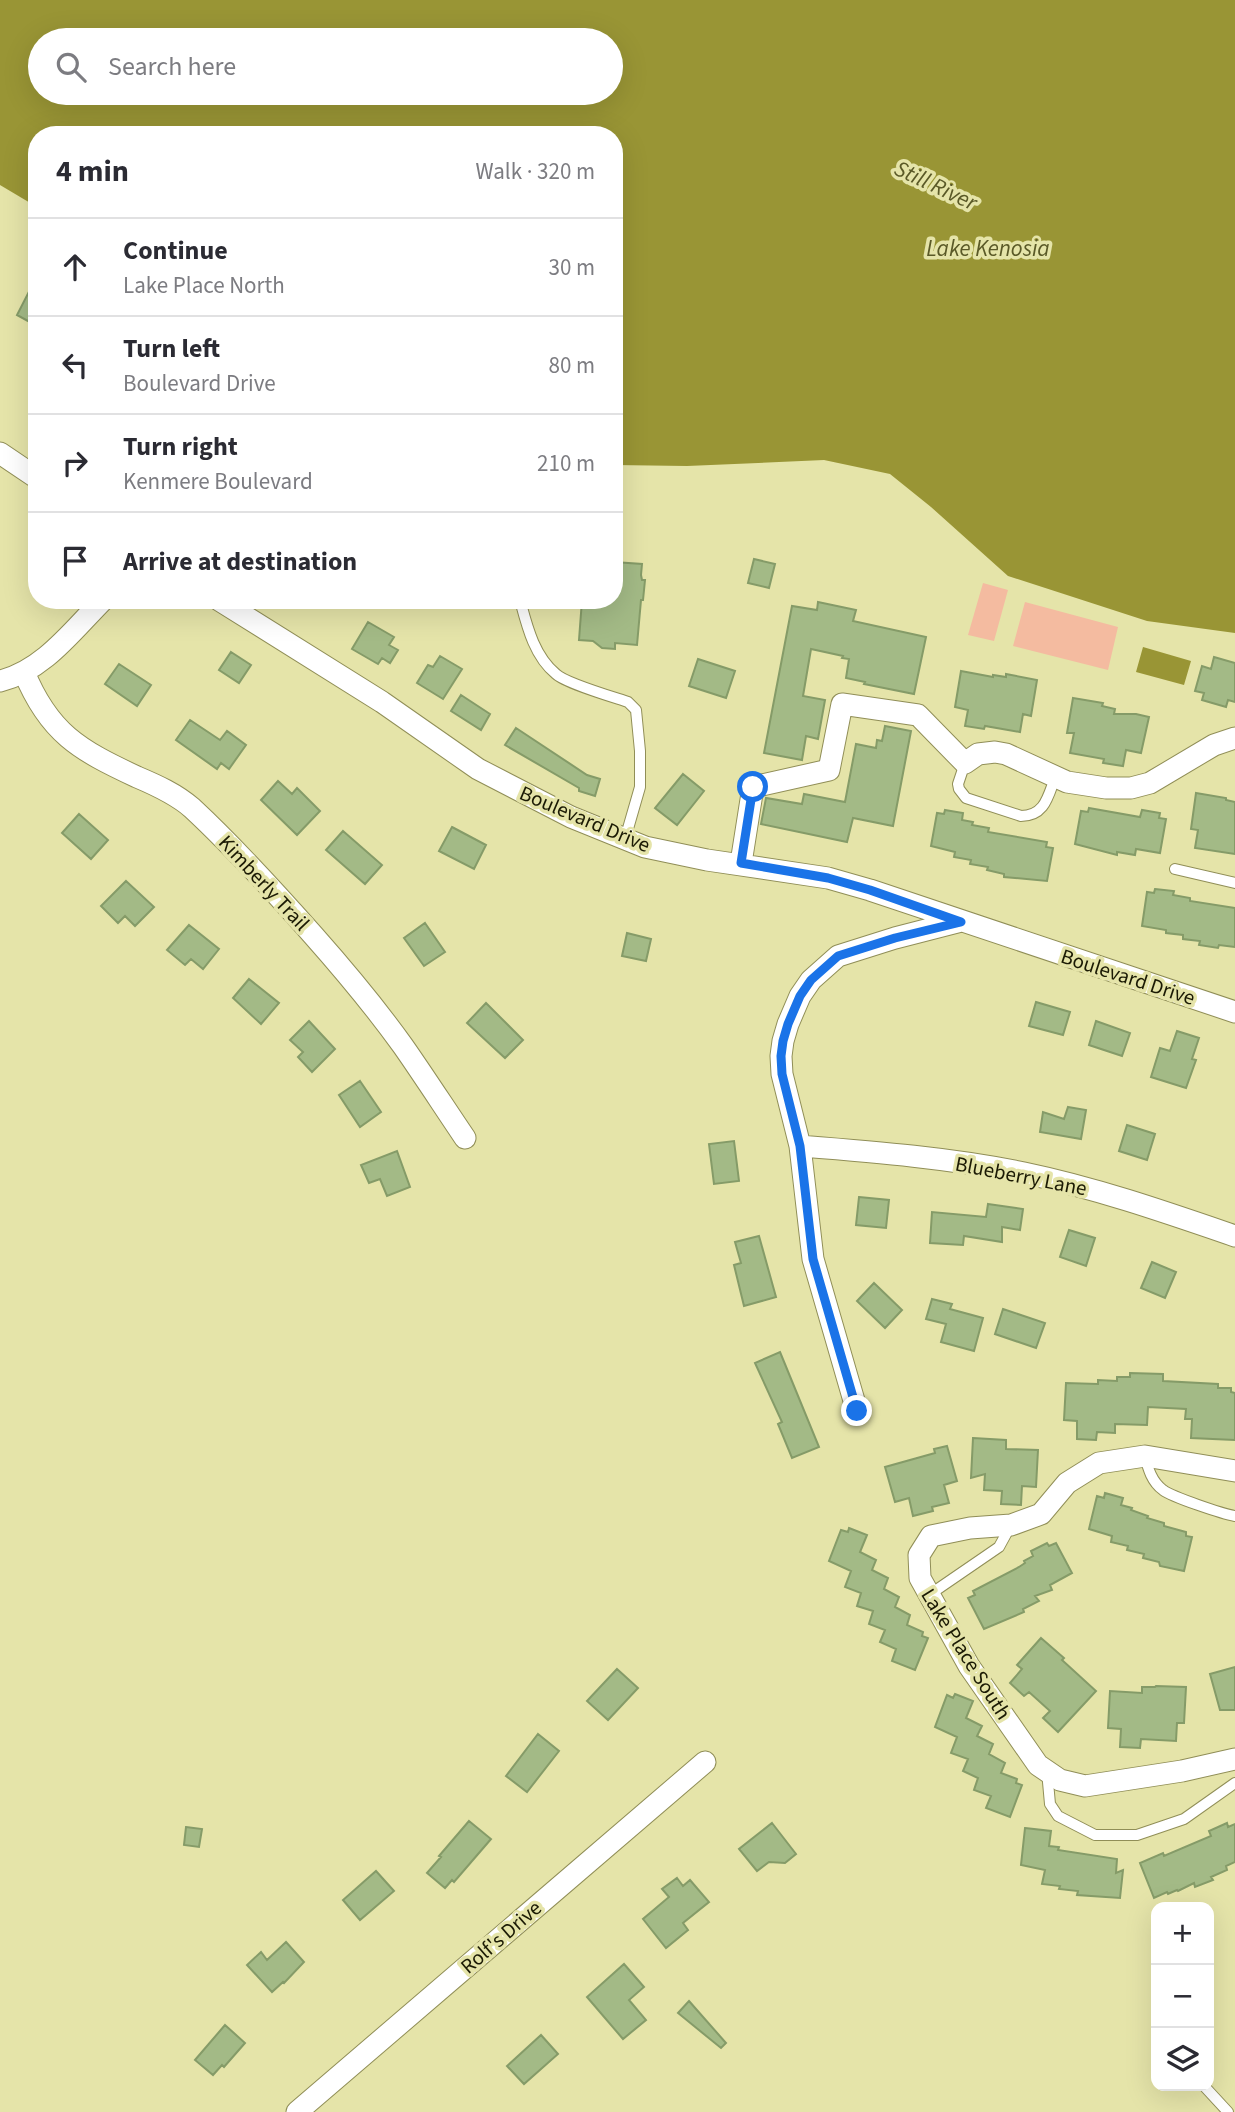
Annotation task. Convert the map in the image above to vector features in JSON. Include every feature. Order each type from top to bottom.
[{"type":"street","points":[[0,453],[28,472]]},
{"type":"street","points":[[0,681],[24,673],[39,662],[94,609]]},
{"type":"street","name":"Boulevard Drive","points":[[233,609],[382,702],[496,780],[570,817],[645,847],[828,878],[870,890],[1235,1012]]},
{"type":"street","name":"Kimberly Trail","points":[[24,673],[49,719],[62,732],[89,754],[159,787],[190,806],[263,878],[345,971],[386,1023],[465,1138]]},
{"type":"street","points":[[741,863],[753,787],[829,770],[842,704],[918,715],[965,762],[978,754],[1006,754],[1055,778],[1089,786],[1131,788],[1150,783],[1214,745],[1235,738]]},
{"type":"street","points":[[857,1411],[813,1259],[800,1146],[787,1096],[781,1056],[793,1008],[811,980],[838,956],[961,922]]},
{"type":"street","name":"Blueberry Lane","points":[[800,1146],[894,1154],[1022,1173],[1124,1198],[1235,1236]]},
{"type":"street","name":"Lake Place South","points":[[1235,1471],[1144,1457],[1099,1463],[1067,1483],[1041,1514],[1011,1525],[970,1528],[931,1536],[919,1555],[920,1578],[969,1666],[1038,1765],[1047,1772],[1060,1780],[1085,1786],[1182,1771],[1235,1759]]},
{"type":"street","name":"Rolf's Drive","points":[[298,2112],[705,1762]]},
{"type":"lane","points":[[522,609],[530,637],[543,660],[557,676],[628,702],[636,710],[640,787],[625,839]]},
{"type":"lane","points":[[965,762],[958,784],[966,798],[1021,816],[1030,816],[1044,807],[1055,778]]},
{"type":"lane","points":[[1175,869],[1235,883]]},
{"type":"lane","points":[[1144,1457],[1150,1475],[1163,1491],[1235,1516]]},
{"type":"lane","points":[[929,1595],[999,1547],[1011,1525]]},
{"type":"lane","points":[[1047,1772],[1050,1804],[1058,1816],[1095,1835],[1137,1835],[1184,1819],[1235,1783]]},
{"type":"lane","points":[[1209,2091],[1228,2112]]},
{"type":"shaded area","points":[[983,583],[1008,590],[994,641],[968,635]]},
{"type":"shaded area","points":[[1025,602],[1118,627],[1108,670],[1013,646]]},
{"type":"water","name":"Lake Kenosia","points":[[0,0],[1235,0],[1235,633],[1147,621],[1008,576],[890,474],[824,460],[687,466],[623,465],[623,126],[28,126],[28,202],[0,185]]},
{"type":"water","points":[[1143,647],[1191,661],[1184,685],[1136,672]]},
{"type":"building","points":[[28,294],[28,321],[17,315]]},
{"type":"building","points":[[754,559],[775,564],[769,588],[748,583]]},
{"type":"building","points":[[623,563],[642,564],[641,575],[642,580],[645,580],[637,645],[615,643],[615,649],[602,648],[593,641],[579,640],[581,609],[623,609]]},
{"type":"building","points":[[818,602],[856,610],[853,621],[926,637],[914,694],[846,678],[849,659],[811,649],[803,696],[825,700],[818,739],[806,736],[802,760],[764,753],[792,606],[817,610]]},
{"type":"building","points":[[368,622],[394,637],[389,645],[398,650],[390,663],[382,658],[378,664],[352,649]]},
{"type":"building","points":[[231,652],[251,665],[239,683],[219,670]]},
{"type":"building","points":[[440,656],[462,669],[443,699],[417,683],[428,665],[433,667]]},
{"type":"building","points":[[1214,657],[1235,663],[1235,702],[1228,700],[1226,707],[1202,700],[1204,693],[1195,691],[1202,666],[1211,669]]},
{"type":"building","points":[[698,659],[735,671],[726,698],[689,686]]},
{"type":"building","points":[[119,664],[151,685],[137,706],[105,684]]},
{"type":"building","points":[[961,671],[993,677],[1006,677],[1006,674],[1037,680],[1031,716],[1023,714],[1020,732],[985,726],[984,729],[965,726],[968,710],[955,707]]},
{"type":"building","points":[[461,695],[490,714],[481,730],[451,711]]},
{"type":"building","points":[[1073,698],[1103,703],[1102,706],[1115,709],[1114,714],[1149,717],[1141,753],[1126,750],[1123,766],[1103,763],[1104,759],[1070,753],[1074,733],[1067,733]]},
{"type":"building","points":[[190,720],[220,740],[227,731],[246,745],[229,769],[221,763],[217,769],[176,740]]},
{"type":"building","points":[[885,726],[911,731],[893,826],[853,818],[847,842],[761,824],[766,798],[802,804],[804,794],[845,802],[856,744],[876,748],[877,740],[882,741]]},
{"type":"building","points":[[516,728],[587,775],[600,779],[595,796],[579,791],[579,788],[505,745]]},
{"type":"building","points":[[683,774],[704,791],[677,825],[655,808]]},
{"type":"building","points":[[278,781],[292,794],[297,788],[320,811],[297,835],[261,800]]},
{"type":"building","points":[[1196,793],[1235,802],[1235,854],[1195,848],[1198,830],[1191,829]]},
{"type":"building","points":[[1089,808],[1140,817],[1142,810],[1160,813],[1159,818],[1166,819],[1160,853],[1136,849],[1135,855],[1117,852],[1117,855],[1075,844],[1081,811],[1088,812]]},
{"type":"building","points":[[945,810],[963,813],[962,820],[989,828],[988,832],[1047,842],[1046,847],[1053,848],[1047,881],[1004,877],[1004,874],[987,870],[988,867],[970,864],[971,860],[954,857],[955,852],[931,846],[937,813],[944,814]]},
{"type":"building","points":[[79,814],[108,840],[91,859],[62,833]]},
{"type":"building","points":[[452,827],[486,845],[474,869],[439,851]]},
{"type":"building","points":[[343,831],[382,865],[365,884],[326,850]]},
{"type":"building","points":[[126,881],[154,907],[135,926],[125,916],[118,923],[101,906]]},
{"type":"building","points":[[1155,889],[1174,891],[1173,895],[1190,898],[1190,901],[1235,908],[1235,947],[1199,945],[1200,941],[1183,939],[1183,935],[1142,926],[1147,892],[1154,893]]},
{"type":"building","points":[[425,923],[445,952],[424,966],[404,938]]},
{"type":"building","points":[[189,925],[219,949],[203,969],[191,959],[185,965],[167,950]]},
{"type":"building","points":[[627,933],[651,939],[646,961],[622,956]]},
{"type":"building","points":[[249,979],[279,1003],[261,1024],[233,998]]},
{"type":"building","points":[[1036,1002],[1070,1012],[1063,1035],[1029,1026]]},
{"type":"building","points":[[486,1003],[523,1040],[505,1058],[467,1023]]},
{"type":"building","points":[[309,1021],[335,1049],[312,1072],[298,1057],[303,1052],[290,1040]]},
{"type":"building","points":[[1096,1021],[1130,1033],[1122,1056],[1089,1045]]},
{"type":"building","points":[[1177,1031],[1199,1038],[1192,1059],[1196,1060],[1186,1088],[1151,1077],[1160,1048],[1170,1051]]},
{"type":"building","points":[[360,1081],[381,1112],[360,1127],[339,1095]]},
{"type":"building","points":[[1068,1107],[1086,1110],[1081,1139],[1040,1132],[1043,1112],[1064,1119]]},
{"type":"building","points":[[1127,1125],[1155,1134],[1147,1160],[1119,1151]]},
{"type":"building","points":[[734,1141],[739,1181],[714,1184],[709,1144]]},
{"type":"building","points":[[397,1151],[410,1187],[387,1196],[380,1179],[369,1183],[361,1165]]},
{"type":"building","points":[[859,1197],[889,1200],[886,1228],[856,1225]]},
{"type":"building","points":[[988,1204],[1023,1209],[1020,1230],[1002,1227],[1002,1242],[964,1236],[963,1245],[930,1243],[932,1212],[986,1217]]},
{"type":"building","points":[[1069,1230],[1095,1238],[1086,1266],[1060,1257]]},
{"type":"building","points":[[759,1236],[776,1297],[744,1306],[734,1265],[741,1263],[735,1242]]},
{"type":"building","points":[[1152,1262],[1176,1272],[1165,1298],[1141,1288]]},
{"type":"building","points":[[874,1283],[902,1310],[885,1328],[857,1301]]},
{"type":"building","points":[[932,1299],[952,1304],[950,1309],[983,1318],[974,1351],[941,1342],[946,1324],[926,1319]]},
{"type":"building","points":[[1003,1309],[1045,1323],[1036,1348],[995,1334]]},
{"type":"building","points":[[780,1352],[819,1447],[792,1458],[778,1424],[782,1422],[755,1363]]},
{"type":"building","points":[[1130,1373],[1163,1374],[1163,1381],[1218,1384],[1218,1388],[1231,1388],[1231,1392],[1235,1393],[1235,1440],[1191,1438],[1192,1419],[1185,1419],[1186,1409],[1148,1407],[1147,1425],[1115,1424],[1115,1433],[1097,1432],[1096,1440],[1077,1439],[1077,1421],[1064,1420],[1066,1383],[1098,1384],[1098,1380],[1117,1381],[1117,1377],[1130,1377]]},
{"type":"building","points":[[973,1438],[1006,1440],[1006,1449],[1038,1450],[1036,1487],[1022,1486],[1021,1505],[1001,1504],[1002,1491],[984,1490],[985,1474],[971,1478]]},
{"type":"building","points":[[947,1446],[957,1481],[944,1485],[949,1503],[913,1516],[909,1498],[895,1502],[885,1467],[935,1453],[934,1449]]},
{"type":"building","points":[[1105,1493],[1123,1498],[1121,1505],[1192,1537],[1184,1571],[1160,1566],[1159,1562],[1143,1558],[1144,1554],[1127,1550],[1128,1546],[1111,1542],[1112,1536],[1089,1529],[1097,1496],[1104,1498]]},
{"type":"building","points":[[849,1528],[867,1535],[860,1552],[876,1560],[872,1570],[888,1578],[884,1589],[899,1597],[895,1607],[910,1615],[907,1625],[923,1632],[922,1636],[928,1638],[915,1670],[892,1661],[896,1649],[880,1642],[885,1630],[869,1624],[873,1611],[857,1606],[861,1593],[845,1587],[851,1571],[829,1561],[841,1530],[848,1532]]},
{"type":"building","points":[[1047,1543],[1049,1546],[1056,1543],[1072,1573],[1050,1585],[1052,1590],[1035,1596],[1039,1601],[1023,1609],[1024,1612],[984,1629],[968,1598],[975,1595],[973,1591],[1019,1567],[1033,1556],[1031,1551]]},
{"type":"building","points":[[1041,1638],[1096,1691],[1058,1732],[1043,1718],[1050,1711],[1029,1692],[1024,1696],[1010,1683],[1022,1669],[1017,1665]]},
{"type":"building","points":[[1235,1667],[1235,1710],[1220,1710],[1210,1674]]},
{"type":"building","points":[[617,1669],[638,1688],[608,1720],[587,1701]]},
{"type":"building","points":[[1142,1687],[1186,1687],[1184,1723],[1177,1723],[1176,1741],[1141,1739],[1140,1748],[1120,1747],[1121,1729],[1108,1728],[1110,1691],[1142,1693]]},
{"type":"building","points":[[955,1694],[973,1701],[966,1718],[982,1726],[977,1736],[993,1744],[989,1754],[1005,1763],[1001,1773],[1017,1779],[1016,1783],[1022,1785],[1010,1817],[986,1808],[991,1796],[974,1790],[978,1778],[963,1771],[968,1759],[951,1753],[957,1737],[935,1727],[947,1695],[953,1698]]},
{"type":"building","points":[[538,1734],[559,1751],[527,1792],[506,1776]]},
{"type":"building","points":[[469,1821],[491,1839],[454,1882],[452,1880],[445,1888],[427,1873]]},
{"type":"building","points":[[772,1823],[796,1854],[785,1863],[769,1862],[757,1871],[739,1849]]},
{"type":"building","points":[[1227,1823],[1228,1827],[1235,1824],[1235,1862],[1226,1866],[1227,1870],[1211,1877],[1213,1880],[1195,1887],[1194,1883],[1154,1898],[1140,1863],[1211,1836],[1209,1831]]},
{"type":"building","points":[[186,1827],[202,1829],[199,1847],[184,1845]]},
{"type":"building","points":[[1025,1828],[1051,1831],[1049,1846],[1059,1847],[1058,1850],[1117,1859],[1116,1873],[1123,1870],[1120,1898],[1077,1895],[1078,1891],[1042,1884],[1045,1870],[1021,1865]]},
{"type":"building","points":[[376,1871],[394,1891],[360,1920],[343,1900]]},
{"type":"building","points":[[677,1878],[683,1886],[690,1880],[709,1902],[683,1923],[688,1930],[666,1948],[643,1919],[669,1897],[662,1889]]},
{"type":"building","points":[[286,1942],[304,1962],[272,1992],[247,1965],[261,1952],[267,1960]]},
{"type":"building","points":[[624,1964],[644,1987],[629,2000],[646,2020],[623,2039],[587,1997]]},
{"type":"building","points":[[689,2001],[726,2043],[721,2048],[678,2013]]},
{"type":"building","points":[[225,2025],[245,2043],[224,2067],[222,2065],[213,2075],[195,2060]]},
{"type":"building","points":[[541,2035],[558,2054],[524,2084],[507,2066]]},
{"type":"route","points":[[753,787],[741,863],[828,878],[961,922],[895,938],[838,956],[811,980],[800,996],[793,1008],[783,1041],[782,1074],[800,1146],[813,1259],[857,1411]]},
{"type":"water label","name":"Still River","points":[[936,185]]}]
